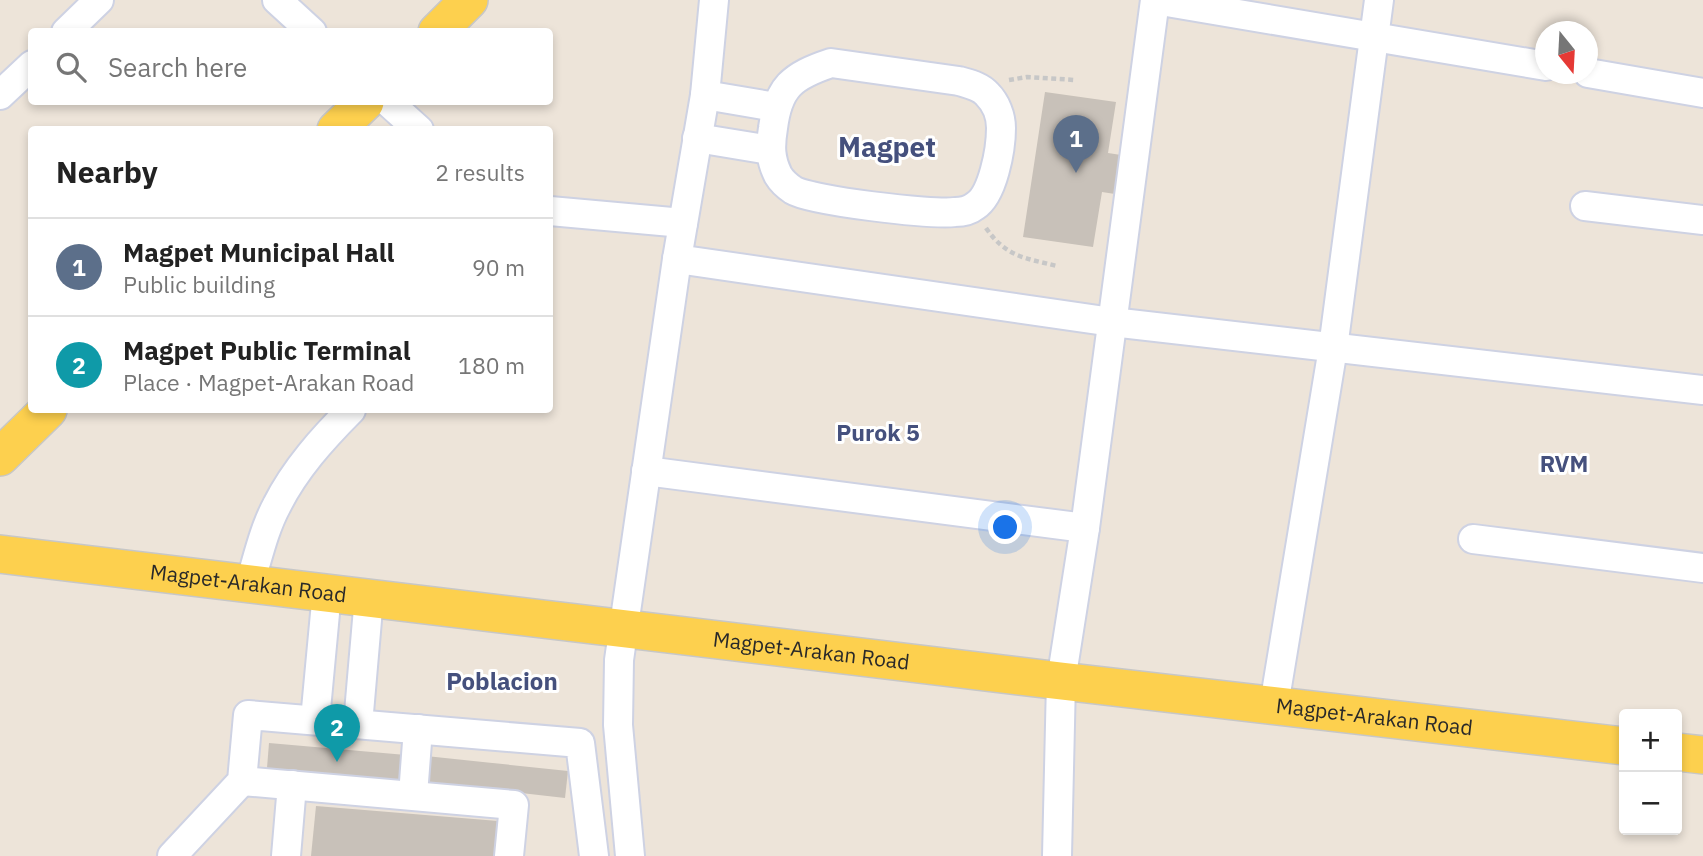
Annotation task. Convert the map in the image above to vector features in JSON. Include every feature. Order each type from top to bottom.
[{"type":"main road","points":[[441,28],[469,0]]},
{"type":"main road","points":[[341,126],[362,105]]},
{"type":"main road","points":[[0,457],[45,413]]},
{"type":"main road","name":"Magpet-Arakan Road","points":[[0,554],[1619,745]]},
{"type":"main road","points":[[1682,753],[1703,755]]},
{"type":"street","points":[[70,28],[99,0]]},
{"type":"street","points":[[277,0],[308,28]]},
{"type":"street","points":[[630,856],[618,725],[619,660],[677,259],[705,95],[714,0]]},
{"type":"street","points":[[1057,856],[1061,681],[1085,528],[1155,0],[1535,64]]},
{"type":"street","points":[[1274,705],[1333,348],[1379,0]]},
{"type":"street","points":[[831,63],[959,81],[975,86],[987,94],[998,110],[1001,128],[992,185],[984,200],[973,208],[956,212],[934,212],[818,198],[793,190],[779,178],[769,150],[776,107],[784,90],[797,78],[831,63]]},
{"type":"street","points":[[0,95],[28,69]]},
{"type":"street","points":[[1598,75],[1703,93]]},
{"type":"street","points":[[705,95],[776,107]]},
{"type":"street","points":[[391,105],[415,126]]},
{"type":"street","points":[[697,138],[769,150]]},
{"type":"street","points":[[1585,206],[1703,220]]},
{"type":"street","points":[[553,212],[683,223]]},
{"type":"street","points":[[677,259],[1112,322],[1703,390]]},
{"type":"street","points":[[250,583],[262,541],[277,505],[321,441],[348,413]]},
{"type":"street","points":[[646,471],[1085,528]]},
{"type":"street","points":[[1473,538],[1703,568]]},
{"type":"street","points":[[315,720],[327,592]]},
{"type":"street","points":[[358,724],[369,597]]},
{"type":"street","points":[[172,856],[242,780],[248,715],[580,743],[594,856]]},
{"type":"street","points":[[413,796],[418,729]]},
{"type":"street","points":[[242,780],[514,805],[509,856]]},
{"type":"street","points":[[286,856],[292,785]]},
{"type":"path","points":[[987,94],[1014,78],[1027,76],[1075,80]]},
{"type":"path","points":[[973,208],[993,238],[1009,253],[1057,266]]},
{"type":"building","points":[[1045,92],[1116,102],[1108,153],[1121,155],[1115,194],[1102,192],[1093,247],[1023,237]]},
{"type":"building","points":[[269,743],[406,755],[404,780],[267,768]]},
{"type":"building","points":[[426,756],[568,771],[565,798],[422,782]]},
{"type":"building","points":[[316,806],[498,821],[495,856],[311,856]]},
{"type":"place","name":"Magpet Municipal Hall","points":[[1076,173]]},
{"type":"place","name":"Magpet Public Terminal","points":[[337,762]]},
{"type":"district","name":"Magpet","points":[[887,147]]},
{"type":"district","name":"Purok 5","points":[[878,433]]},
{"type":"district","name":"RVM","points":[[1564,464]]},
{"type":"district","name":"Poblacion","points":[[502,682]]}]
